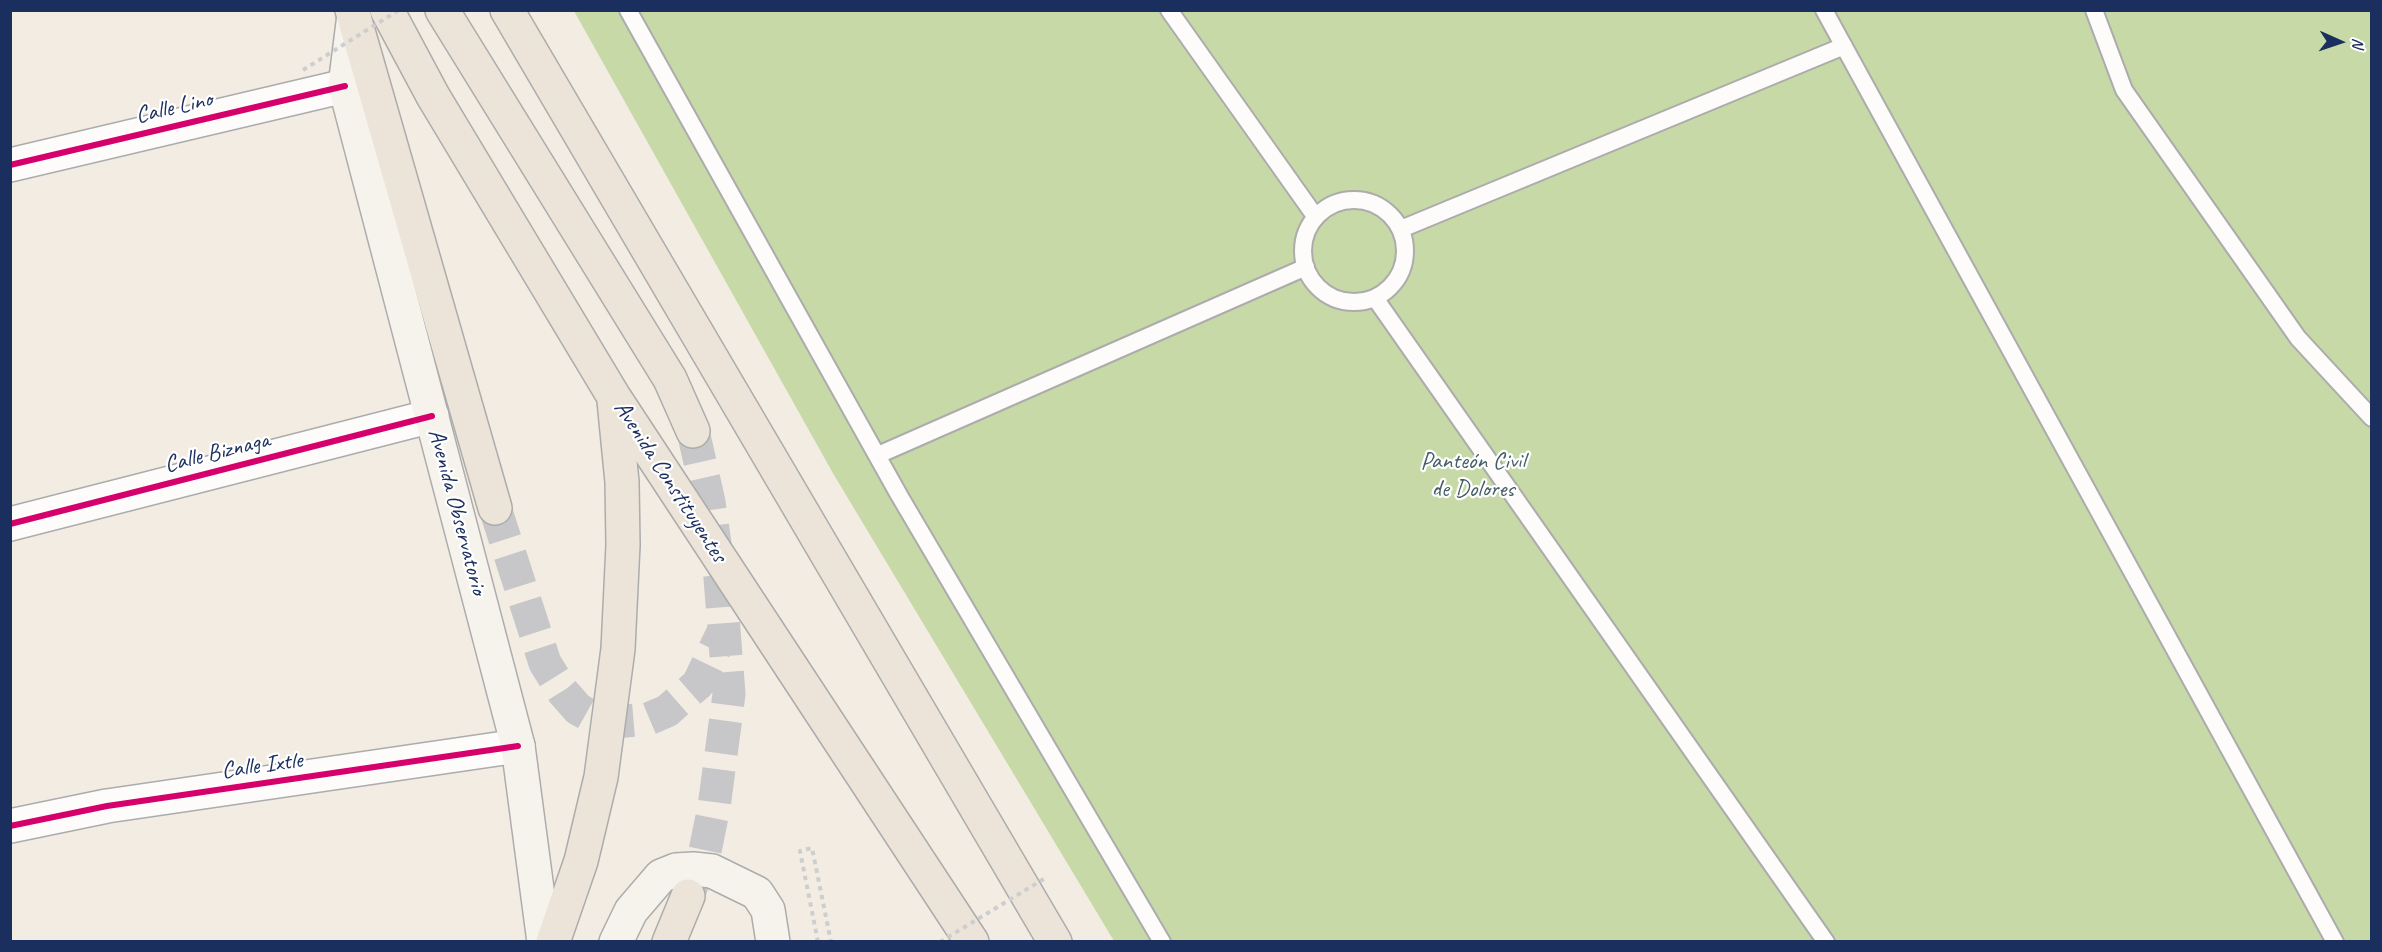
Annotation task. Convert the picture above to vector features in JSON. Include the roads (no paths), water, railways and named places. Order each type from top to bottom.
[{"type":"highway","name":"Avenida Constituyentes","points":[[387,10],[433,96],[614,397],[972,942]]},
{"type":"highway","points":[[442,10],[670,379],[693,431]]},
{"type":"highway","points":[[507,10],[1054,942]]},
{"type":"highway","points":[[353,13],[495,508]]},
{"type":"highway","points":[[554,942],[581,861],[601,777],[618,649],[622,482],[614,397]]},
{"type":"highway","points":[[669,942],[688,896]]},
{"type":"main road","name":"Avenida Observatorio","points":[[353,13],[345,86],[518,746],[544,942]]},
{"type":"main road","points":[[616,942],[631,911],[662,876],[676,870],[693,869],[712,871],[757,893],[768,910],[773,942]]},
{"type":"street","name":"Calle Lino","points":[[10,165],[345,86]]},
{"type":"street","name":"Calle Biznaga","points":[[10,524],[432,416]]},
{"type":"street","name":"Calle Ixtle","points":[[10,826],[107,806],[518,746]]},
{"type":"lane","points":[[628,10],[878,455],[1162,942]]},
{"type":"lane","points":[[1169,10],[1316,216]]},
{"type":"lane","points":[[1824,10],[2335,942]]},
{"type":"lane","points":[[2094,10],[2124,90],[2298,338],[2372,418]]},
{"type":"lane","points":[[1401,229],[1844,46]]},
{"type":"lane","points":[[1352,199],[1371,202],[1388,213],[1401,229],[1405,249],[1402,269],[1392,286],[1375,298],[1356,303],[1336,300],[1319,290],[1306,267],[1302,253],[1305,233],[1316,216],[1332,204],[1352,199]]},
{"type":"lane","points":[[878,455],[1306,267]]},
{"type":"lane","points":[[1375,298],[1826,942]]},
{"type":"tunnel","points":[[688,896],[705,851],[714,807],[729,694],[720,578],[709,502],[693,431]]},
{"type":"tunnel","points":[[495,508],[545,663],[563,692],[578,709],[594,718],[613,722],[648,719],[667,711],[698,684],[723,632]]},
{"type":"park label","name":"Panteón Civil de Dolores","points":[[1473,476]]}]
